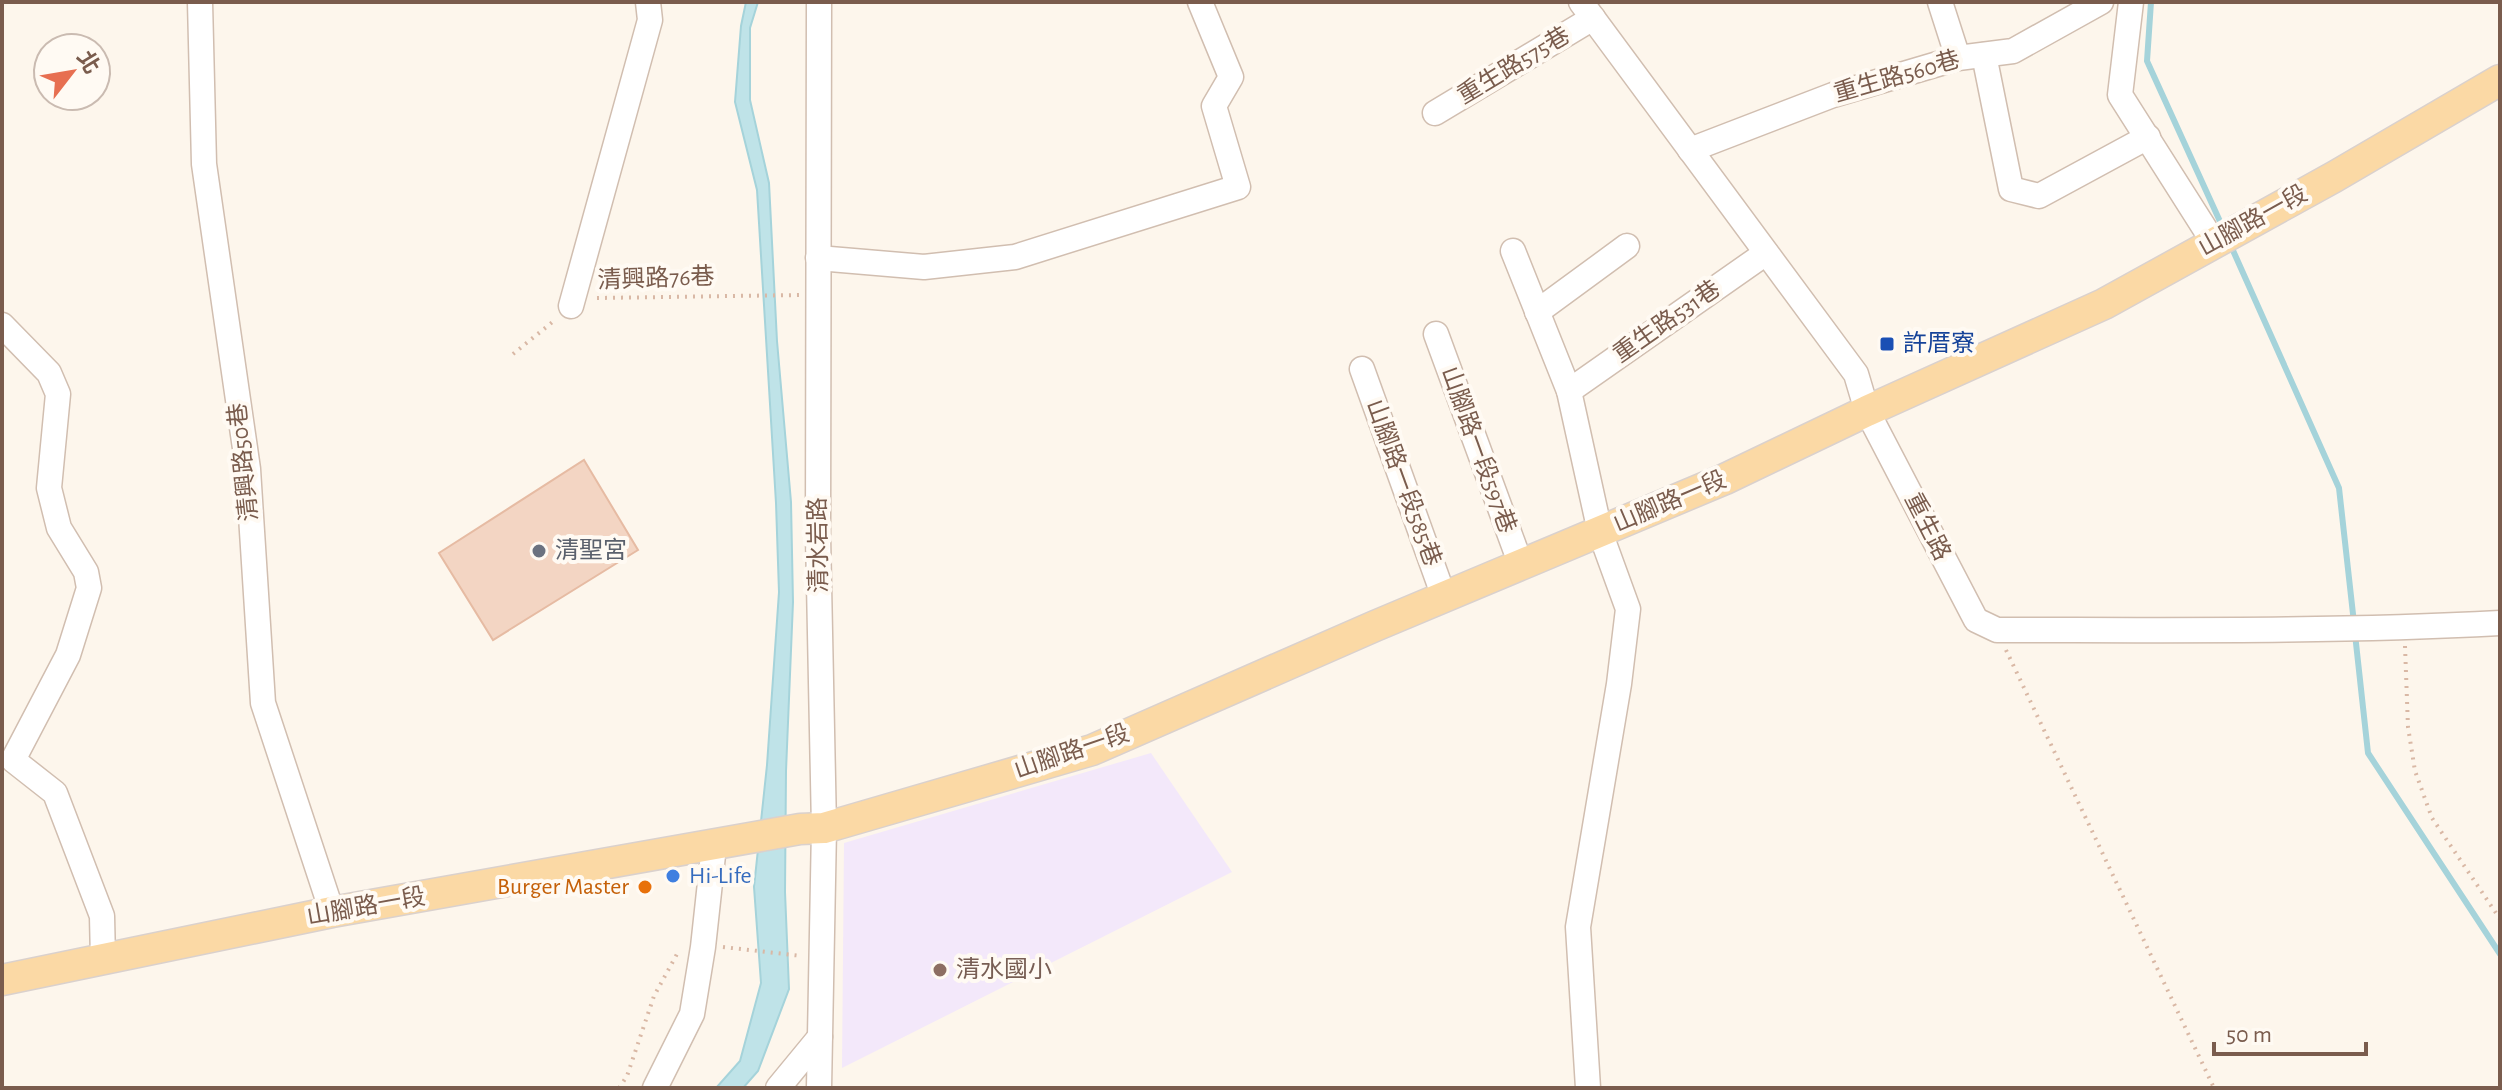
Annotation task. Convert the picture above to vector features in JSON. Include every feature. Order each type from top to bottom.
[{"type":"main road","name":"山腳路一段","points":[[2,980],[332,912],[812,828],[1092,750],[1725,479],[2104,304],[2500,80]]},
{"type":"street","name":"清興路50巷","points":[[200,2],[204,164],[248,469],[263,703],[332,912]]},
{"type":"street","points":[[571,306],[650,20],[648,2]]},
{"type":"street","name":"清水岩路","points":[[819,2],[818,535],[812,828],[819,1088]]},
{"type":"street","points":[[818,258],[924,267],[1015,257],[1238,187],[1214,106],[1231,77],[1200,2]]},
{"type":"street","points":[[1940,2],[1958,58]]},
{"type":"street","name":"重生路560巷","points":[[1690,150],[1833,95],[1958,58],[2013,51],[2101,2]]},
{"type":"street","points":[[2131,2],[2120,95],[2214,243]]},
{"type":"street","name":"重生路575巷","points":[[1435,113],[1587,10]]},
{"type":"street","name":"重生路","points":[[1587,10],[1856,374],[1867,411],[1976,620],[1997,630]]},
{"type":"street","points":[[1984,55],[2011,189],[2039,196],[2148,137]]},
{"type":"street","points":[[1537,312],[1627,246]]},
{"type":"street","points":[[1513,251],[1569,391],[1600,532],[1628,609],[1619,684],[1578,927],[1588,1088]]},
{"type":"street","name":"重生路531巷","points":[[1569,391],[1766,253]]},
{"type":"street","points":[[2,325],[49,373],[58,394],[49,488],[59,528],[86,572],[89,588],[68,655],[13,760],[55,793],[102,916],[103,960]]},
{"type":"street","name":"山腳路一段597巷","points":[[1436,334],[1521,565]]},
{"type":"street","name":"山腳路一段585巷","points":[[1362,369],[1444,597]]},
{"type":"street","points":[[1997,630],[2200,631],[2404,628],[2500,623]]},
{"type":"street","points":[[655,1088],[692,1014],[723,844]]},
{"type":"street","points":[[778,1088],[820,1037]]},
{"type":"path","name":"清興路76巷","points":[[513,354],[571,306],[587,298],[819,295]]},
{"type":"path","points":[[2404,628],[2408,727],[2415,771],[2432,818],[2500,919]]},
{"type":"path","points":[[1997,630],[2214,1088]]},
{"type":"path","points":[[619,1088],[627,1076],[654,996],[677,954],[703,947]]},
{"type":"path","points":[[740,949],[804,957]]},
{"type":"shaded area","name":"清水國小","points":[[1151,753],[1232,872],[842,1068],[844,843]]},
{"type":"water","points":[[746,2],[758,2],[750,28],[750,100],[769,183],[777,341],[791,502],[793,602],[785,892],[789,989],[758,1071],[743,1088],[716,1088],[740,1061],[761,983],[754,887],[767,765],[779,592],[757,190],[735,102]]},
{"type":"building","name":"清聖宮","points":[[584,460],[638,550],[493,640],[439,553]]},
{"type":"waterway","points":[[2151,2],[2147,61],[2223,228]]},
{"type":"waterway","points":[[2231,246],[2339,488],[2354,623]]},
{"type":"waterway","points":[[2355,634],[2368,753],[2500,954]]},
{"type":"place","name":"許厝寮","points":[[1887,344]]},
{"type":"place","name":"清聖宮","points":[[539,551]]},
{"type":"place","name":"Hi-Life","points":[[673,876]]},
{"type":"place","name":"Burger Master","points":[[645,887]]},
{"type":"place","name":"清水國小","points":[[940,970]]}]
